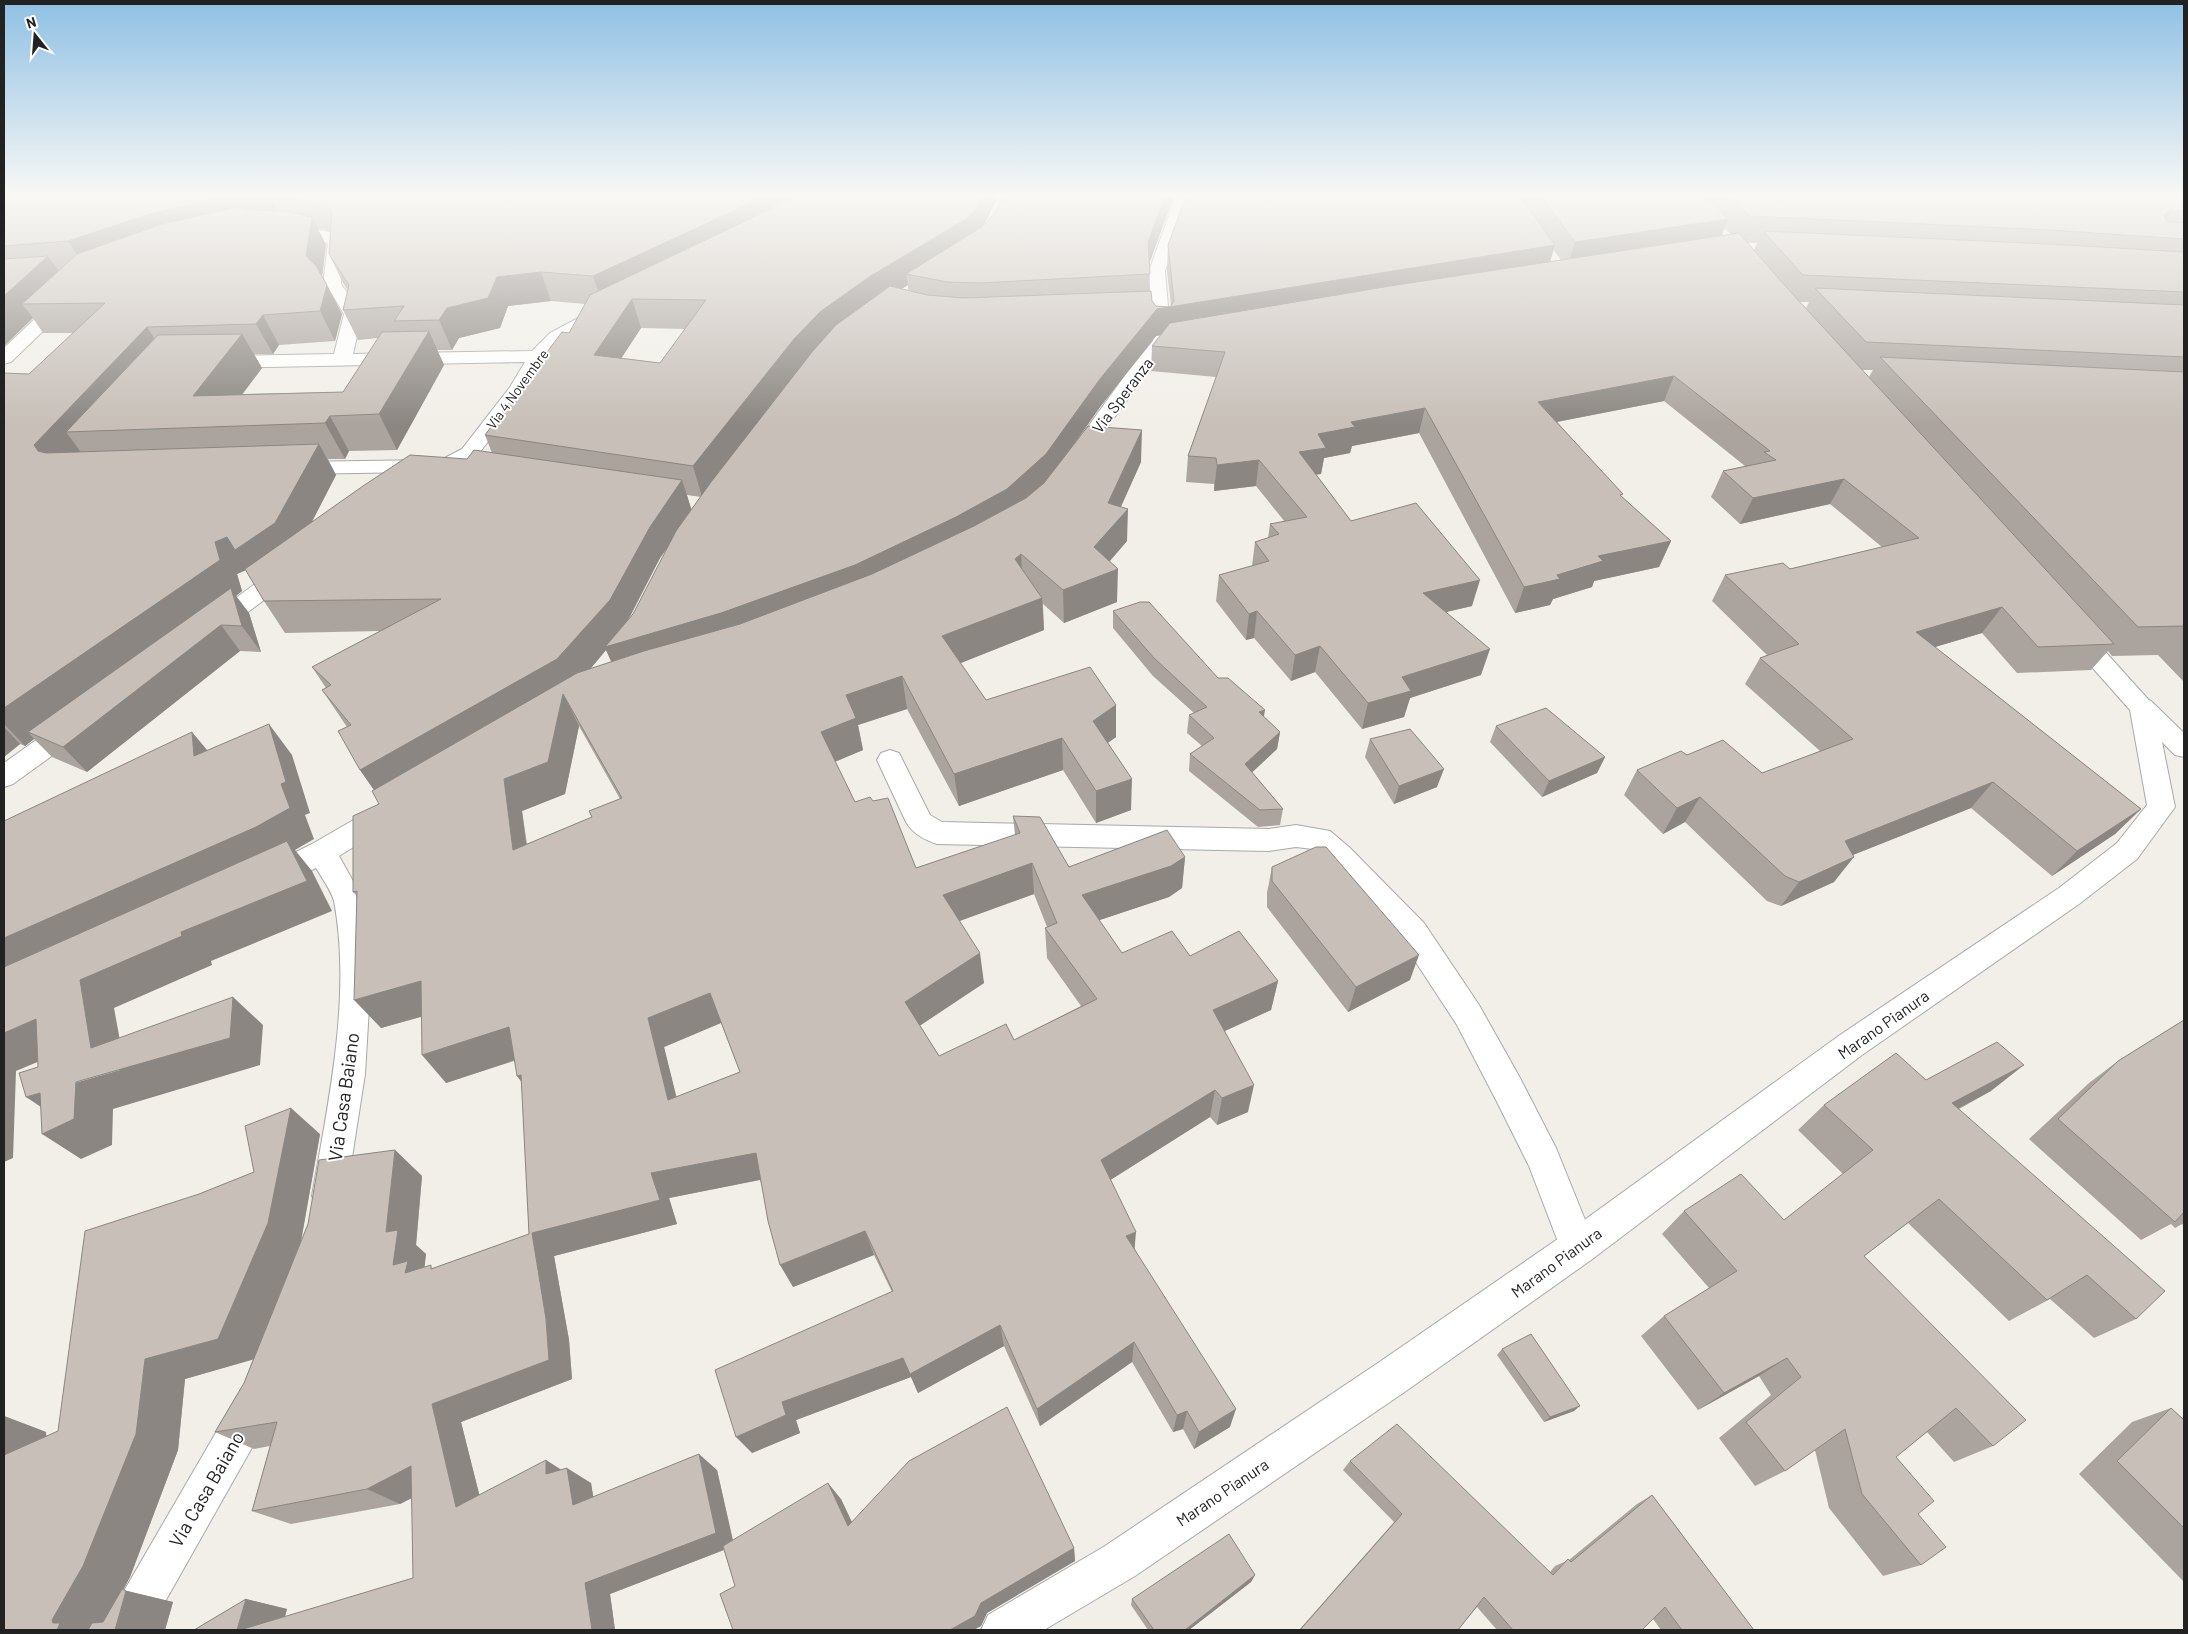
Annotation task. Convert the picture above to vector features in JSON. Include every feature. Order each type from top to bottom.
[{"type":"street","points":[[333,272],[332,285],[340,291],[353,314],[342,361]]},
{"type":"street","points":[[1143,311],[1161,310],[1157,272]]},
{"type":"street","points":[[4,358],[82,284]]},
{"type":"street","name":"Via 4 Novembre","points":[[405,487],[469,453],[519,389],[537,356],[556,337],[624,302]]},
{"type":"street","name":"Via Speranza","points":[[1065,473],[1108,412],[1171,340],[1161,310]]},
{"type":"street","points":[[203,362],[537,356]]},
{"type":"street","points":[[275,469],[443,466],[473,471]]},
{"type":"street","points":[[196,638],[309,557]]},
{"type":"street","points":[[2056,611],[2142,706],[2184,748]]},
{"type":"street","name":"Marano Pianura","points":[[1003,1630],[1128,1556],[1392,1377],[1578,1247],[1850,1046],[2061,901],[2127,851],[2161,807],[2142,706]]},
{"type":"street","points":[[4,777],[92,713]]},
{"type":"street","points":[[890,760],[920,822],[937,833],[1269,840],[1296,836],[1320,839],[1339,854],[1413,932],[1468,1015],[1544,1160],[1578,1247]]},
{"type":"street","points":[[248,888],[322,852],[406,802]]},
{"type":"street","name":"Via Casa Baiano","points":[[322,852],[348,899],[356,974],[349,1074],[323,1228]]},
{"type":"street","name":"Via Casa Baiano","points":[[125,1630],[268,1378]]},
{"type":"building","points":[[4,272],[30,272],[4,296]]},
{"type":"building","points":[[57,272],[320,272],[327,285],[320,311],[263,315],[256,324],[147,327],[34,445],[38,451],[46,453],[319,444],[275,523],[235,550],[227,537],[215,542],[220,560],[4,708],[4,373],[29,374],[105,303],[22,304]]},
{"type":"building","points":[[341,272],[539,272],[497,277],[488,298],[447,308],[439,320],[394,321],[404,306],[343,310],[349,285]]},
{"type":"building","points":[[544,272],[601,272],[593,276]]},
{"type":"building","points":[[638,272],[877,272],[820,312],[794,339],[693,466],[485,435],[562,332],[569,333],[590,295]],"holes":[[[632,299],[706,300],[660,363],[594,355]]]},
{"type":"building","points":[[909,272],[1150,272],[1150,274],[980,283],[947,282],[906,274]]},
{"type":"building","points":[[1171,272],[1386,272],[1170,307],[1174,301]]},
{"type":"building","points":[[1481,272],[1773,272],[2114,644],[2038,647],[2002,607],[1916,632],[2141,809],[2077,851],[1993,782],[1845,841],[1854,857],[1799,882],[1785,876],[1700,797],[1677,808],[1637,770],[1681,751],[1687,755],[1723,740],[1762,773],[1853,739],[1760,658],[1799,644],[1725,575],[1783,563],[1790,569],[1919,538],[1844,479],[1753,498],[1723,471],[1776,460],[1764,452],[1770,451],[1674,376],[1538,402],[1623,494],[1620,495],[1671,541],[1598,556],[1603,561],[1557,575],[1560,579],[1524,587],[1425,408],[1351,422],[1355,427],[1318,434],[1326,448],[1299,452],[1351,521],[1416,503],[1480,580],[1423,593],[1490,649],[1402,677],[1411,691],[1368,703],[1320,646],[1295,655],[1257,611],[1249,614],[1219,575],[1269,561],[1255,542],[1279,534],[1270,524],[1307,517],[1259,460],[1217,465],[1216,458],[1188,456],[1225,352],[1152,346],[1170,323]]},
{"type":"building","points":[[1801,272],[2184,272],[2184,292],[1803,275]]},
{"type":"building","points":[[890,286],[927,295],[964,298],[1151,291],[1152,301],[1156,306],[1170,307],[1157,309],[1100,379],[1046,454],[1007,489],[956,517],[855,565],[721,613],[605,647],[633,614],[676,531],[711,482],[812,352],[836,325]]},
{"type":"building","points":[[1815,288],[2184,305],[2184,357],[1866,342]]},
{"type":"building","points":[[429,331],[379,414],[330,416],[325,423],[66,432],[158,335],[242,334],[193,396],[343,392],[382,332]]},
{"type":"building","points":[[1880,357],[2184,372],[2184,626],[2138,627]]},
{"type":"building","points":[[1088,426],[1142,430],[1108,503],[1128,509],[1094,547],[1118,569],[1063,590],[1021,554],[1015,559],[1042,598],[942,636],[986,700],[1090,667],[1116,705],[1093,721],[1132,779],[1096,791],[1062,738],[954,774],[902,676],[846,695],[856,718],[821,732],[855,802],[870,797],[873,801],[888,798],[916,868],[1020,833],[1013,816],[1040,817],[1069,867],[1167,830],[1185,857],[1171,866],[1082,895],[1122,953],[1172,931],[1190,956],[1239,931],[1278,981],[1213,1010],[1254,1085],[1222,1098],[1215,1090],[1101,1160],[1136,1232],[1126,1236],[1236,1409],[1199,1432],[1187,1411],[1177,1415],[1134,1342],[1037,1409],[1000,1325],[910,1374],[903,1358],[782,1402],[786,1415],[736,1437],[715,1370],[893,1291],[865,1231],[780,1265],[768,1221],[756,1153],[651,1173],[660,1200],[532,1233],[546,1319],[549,1360],[432,1404],[456,1507],[546,1460],[546,1474],[567,1468],[573,1505],[699,1454],[716,1533],[585,1583],[592,1630],[240,1630],[413,1578],[411,1466],[367,1489],[252,1511],[277,1422],[215,1432],[244,1383],[308,1224],[319,1160],[395,1150],[386,1232],[398,1230],[393,1265],[408,1261],[405,1273],[431,1265],[431,1269],[529,1234],[521,1075],[517,1076],[509,1027],[422,1055],[421,981],[354,1000],[357,891],[353,892],[353,816],[379,804],[372,791],[577,673],[644,651],[740,624],[872,574],[974,526],[1026,498],[1044,483]],"holes":[[[563,694],[622,798],[589,811],[592,817],[513,850],[504,779],[548,762]],[[1032,863],[1057,923],[1045,928],[1097,999],[1014,1040],[1006,1024],[939,1056],[905,1002],[980,953],[943,895]],[[710,993],[740,1072],[668,1100],[648,1018]]]},
{"type":"building","points":[[474,450],[682,480],[650,527],[610,600],[557,659],[360,770],[338,731],[351,725],[322,690],[331,685],[312,667],[441,599],[264,601],[245,569],[410,455],[467,459]]},
{"type":"building","points":[[231,588],[242,626],[221,625],[63,747],[28,732]]},
{"type":"building","points":[[1140,602],[1149,602],[1218,678],[1228,678],[1265,710],[1259,712],[1280,732],[1245,764],[1283,809],[1260,810],[1190,754],[1214,738],[1189,715],[1207,707],[1154,658],[1113,611]]},
{"type":"building","points":[[1546,708],[1605,757],[1549,781],[1496,726]]},
{"type":"building","points":[[269,724],[286,782],[281,784],[290,808],[256,827],[4,938],[4,821],[192,732],[194,756]]},
{"type":"building","points":[[1410,729],[1444,769],[1399,786],[1370,739]]},
{"type":"building","points":[[287,841],[307,881],[181,932],[182,936],[80,980],[91,1048],[233,997],[230,1038],[76,1082],[74,1119],[42,1134],[40,1093],[26,1097],[19,1073],[38,1067],[36,1019],[4,1033],[4,967]]},
{"type":"building","points":[[1316,847],[1326,847],[1419,955],[1356,987],[1272,881],[1272,867]]},
{"type":"building","points":[[2184,1020],[2184,1212],[2175,1222],[2058,1119],[2118,1061]]},
{"type":"building","points":[[1997,1042],[2024,1065],[1952,1103],[2165,1291],[2136,1319],[2087,1275],[2047,1300],[1939,1199],[1864,1256],[2026,1420],[1993,1446],[1956,1408],[1896,1457],[1934,1501],[1918,1514],[1946,1547],[1921,1565],[1862,1494],[1845,1429],[1785,1471],[1746,1422],[1801,1377],[1787,1358],[1724,1393],[1664,1316],[1737,1271],[1684,1211],[1741,1174],[1784,1220],[1873,1150],[1824,1105],[1896,1053],[1926,1080]]},
{"type":"building","points":[[291,1108],[268,1223],[218,1339],[145,1359],[136,1434],[83,1566],[52,1620],[53,1623],[60,1623],[57,1630],[4,1630],[4,1455],[58,1431],[85,1231],[199,1194],[254,1172],[245,1126]]},
{"type":"building","points":[[1531,1334],[1580,1406],[1550,1417],[1502,1349]]},
{"type":"building","points":[[1007,1407],[1074,1548],[981,1603],[975,1616],[950,1630],[733,1630],[720,1594],[735,1586],[723,1546],[828,1483],[848,1526],[909,1461]]},
{"type":"building","points":[[2171,1408],[2184,1420],[2184,1528],[2117,1461]]},
{"type":"building","points":[[1397,1424],[1553,1575],[1568,1559],[1571,1562],[1652,1495],[1754,1630],[1682,1630],[1665,1607],[1642,1630],[1513,1630],[1484,1597],[1458,1630],[1300,1630],[1402,1514],[1350,1461]]},
{"type":"building","points":[[1229,1534],[1255,1575],[1185,1630],[1154,1630],[1132,1599]]},
{"type":"building","points":[[122,1589],[126,1591],[115,1630],[88,1630],[92,1623],[103,1622]]},
{"type":"building","points":[[246,1599],[237,1630],[194,1630]]}]
